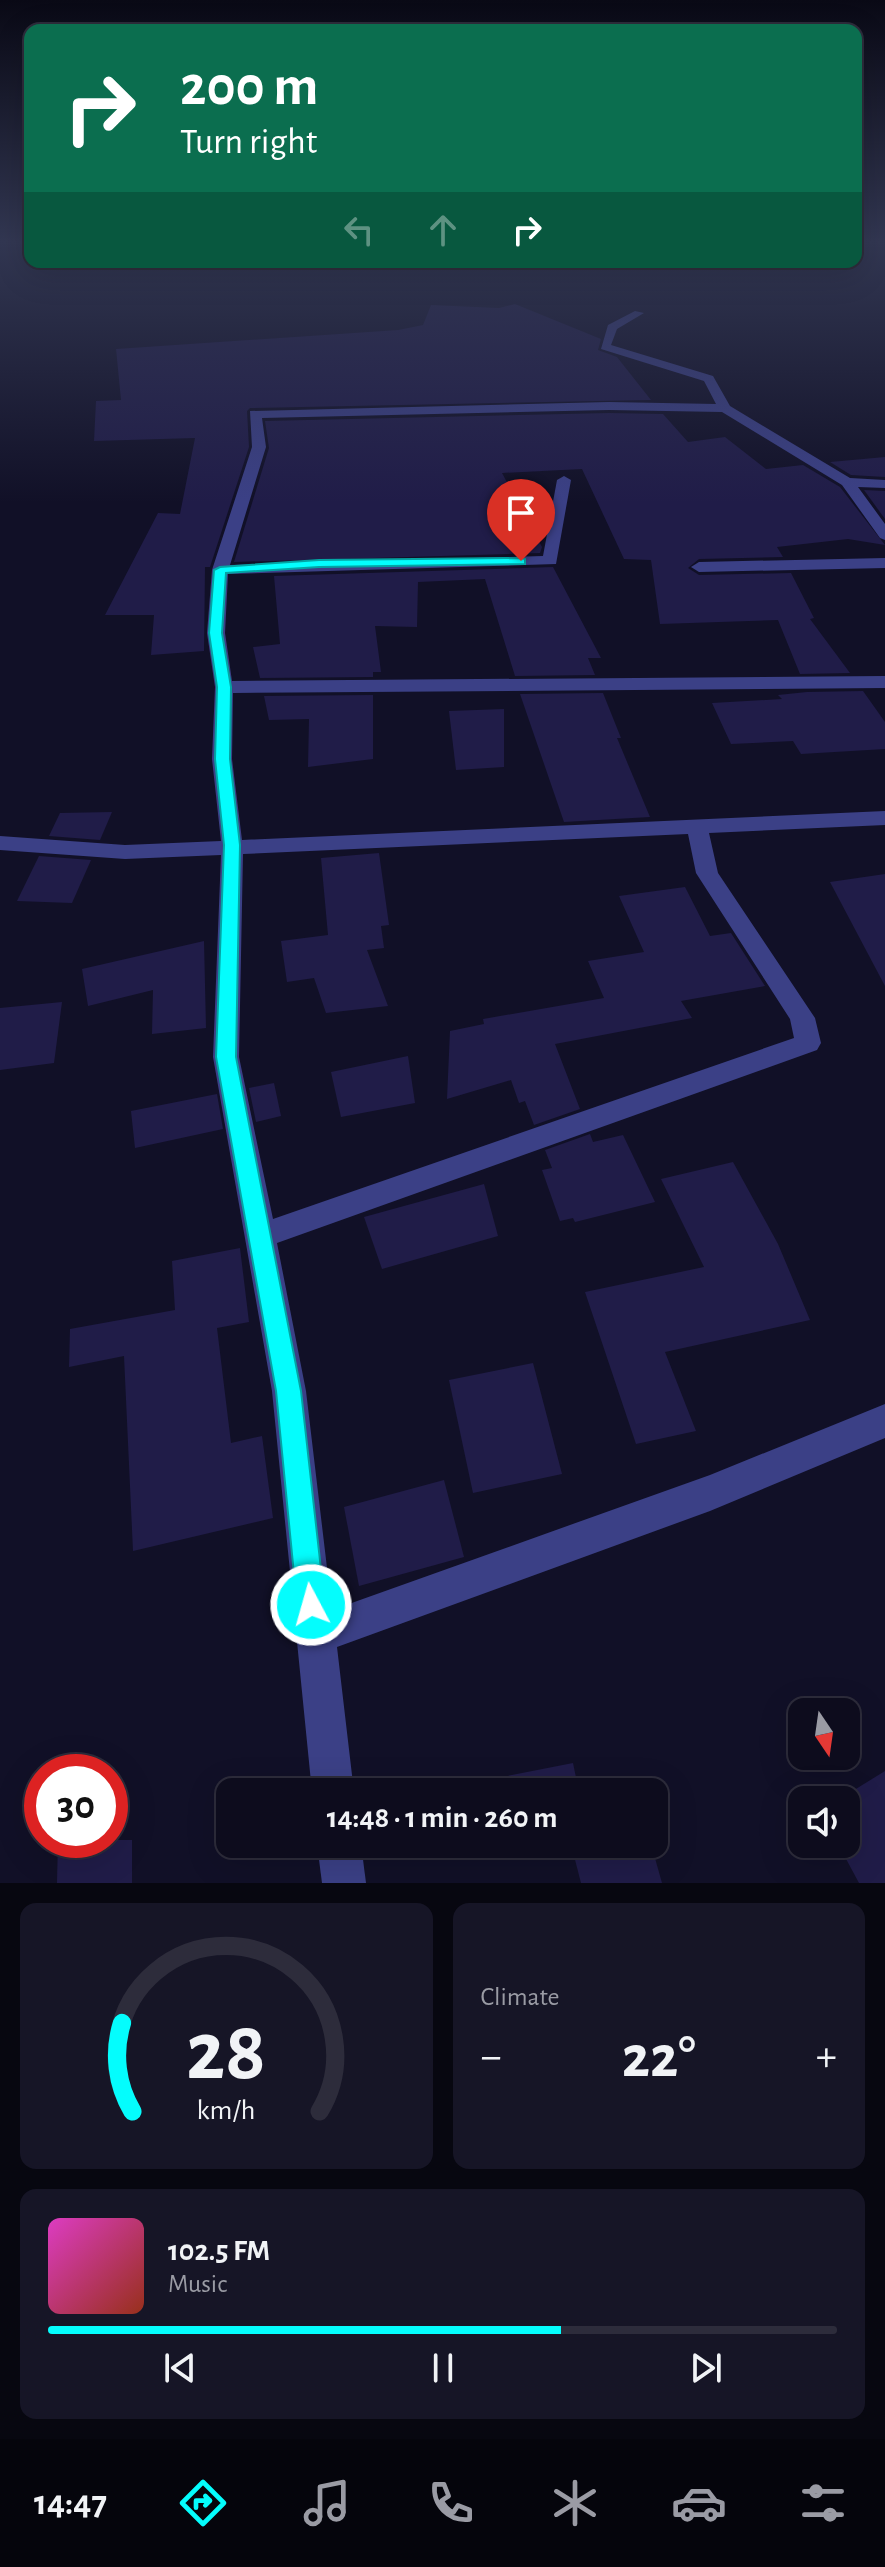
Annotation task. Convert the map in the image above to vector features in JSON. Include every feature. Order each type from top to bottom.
[{"type":"street","points":[[612,327],[605,347],[709,379],[725,408],[847,482],[885,535]]},
{"type":"street","points":[[331,1778],[289,1391],[226,1057],[232,845],[222,759],[224,687],[216,633],[220,570],[259,447],[255,414],[609,406],[725,408]]},
{"type":"street","points":[[220,570],[319,564],[550,561],[564,480]]},
{"type":"street","points":[[847,482],[885,484]]},
{"type":"street","points":[[699,567],[885,563]]},
{"type":"street","points":[[224,687],[885,682]]},
{"type":"street","points":[[0,843],[125,852],[232,845],[550,836],[885,818]]},
{"type":"street","points":[[261,1236],[808,1043],[802,1018],[707,873],[697,827]]},
{"type":"street","points":[[314,1636],[710,1493],[885,1421]]},
{"type":"street","points":[[341,1858],[344,1883]]},
{"type":"building","points":[[414,327],[571,327],[601,339],[598,350],[617,357],[651,400],[250,408],[247,411],[249,447],[210,567],[205,567],[204,651],[151,655],[154,615],[105,615],[158,513],[180,514],[195,438],[94,441],[96,401],[121,400],[116,349]]},
{"type":"building","points":[[663,414],[688,442],[725,437],[766,469],[803,465],[840,487],[885,545],[848,539],[777,547],[783,557],[699,559],[688,568],[699,575],[791,573],[814,618],[810,619],[850,673],[800,674],[778,620],[660,624],[651,560],[624,559],[582,469],[502,473],[542,547],[540,553],[234,562],[269,448],[265,421]]},
{"type":"building","points":[[885,457],[885,477],[851,475],[830,462]]},
{"type":"building","points":[[864,490],[885,491],[885,519]]},
{"type":"building","points":[[553,567],[601,658],[588,658],[595,675],[515,676],[485,579],[418,582],[417,627],[375,626],[381,672],[373,672],[373,677],[260,678],[253,647],[280,644],[274,576]]},
{"type":"building","points":[[863,691],[885,722],[885,749],[801,754],[793,741],[731,744],[712,703],[782,699],[778,695],[807,692]]},
{"type":"building","points":[[603,693],[621,738],[617,738],[650,817],[564,822],[520,694]]},
{"type":"building","points":[[373,695],[373,759],[308,767],[309,719],[269,720],[264,696]]},
{"type":"building","points":[[504,709],[504,767],[456,770],[449,711]]},
{"type":"building","points":[[112,812],[100,840],[49,836],[60,813]]},
{"type":"building","points":[[379,853],[389,925],[381,926],[384,948],[367,950],[388,1006],[326,1013],[314,978],[287,982],[281,941],[328,935],[321,858]]},
{"type":"building","points":[[39,856],[91,860],[72,903],[17,901]]},
{"type":"building","points":[[885,874],[885,986],[830,882]]},
{"type":"building","points":[[685,887],[710,936],[731,933],[765,986],[681,1001],[692,1018],[555,1044],[580,1109],[534,1125],[525,1101],[519,1103],[511,1080],[447,1099],[450,1031],[484,1024],[483,1019],[604,998],[588,961],[644,952],[619,896]]},
{"type":"building","points":[[204,941],[206,1028],[152,1034],[153,990],[88,1006],[82,969]]},
{"type":"building","points":[[62,1002],[54,1063],[0,1070],[0,1008]]},
{"type":"building","points":[[408,1056],[415,1103],[341,1117],[331,1072]]},
{"type":"building","points":[[274,1083],[281,1116],[256,1122],[249,1088]]},
{"type":"building","points":[[217,1094],[223,1129],[135,1148],[131,1111]]},
{"type":"building","points":[[590,1134],[593,1142],[623,1135],[655,1202],[575,1222],[573,1218],[560,1221],[542,1170],[552,1168],[545,1150]]},
{"type":"building","points":[[733,1162],[778,1244],[810,1320],[665,1352],[696,1431],[636,1444],[585,1292],[704,1267],[661,1179]]},
{"type":"building","points":[[484,1184],[498,1236],[382,1269],[364,1217]]},
{"type":"building","points":[[240,1248],[249,1322],[217,1328],[231,1443],[262,1436],[273,1518],[133,1551],[124,1356],[69,1367],[70,1329],[175,1310],[172,1261]]},
{"type":"building","points":[[533,1363],[562,1474],[473,1493],[449,1380]]},
{"type":"building","points":[[444,1480],[464,1557],[359,1586],[344,1507]]},
{"type":"building","points":[[573,1763],[576,1778],[497,1778]]},
{"type":"building","points":[[885,1771],[885,1883],[859,1883],[846,1858],[860,1858],[860,1786]]},
{"type":"building","points":[[128,1840],[132,1840],[132,1883],[57,1883],[58,1858],[128,1858]]},
{"type":"building","points":[[575,1858],[655,1858],[662,1883],[581,1883]]},
{"type":"route","points":[[311,1605],[289,1391],[226,1057],[232,845],[222,759],[224,687],[216,633],[220,570],[319,564],[416,565],[521,561]]}]
